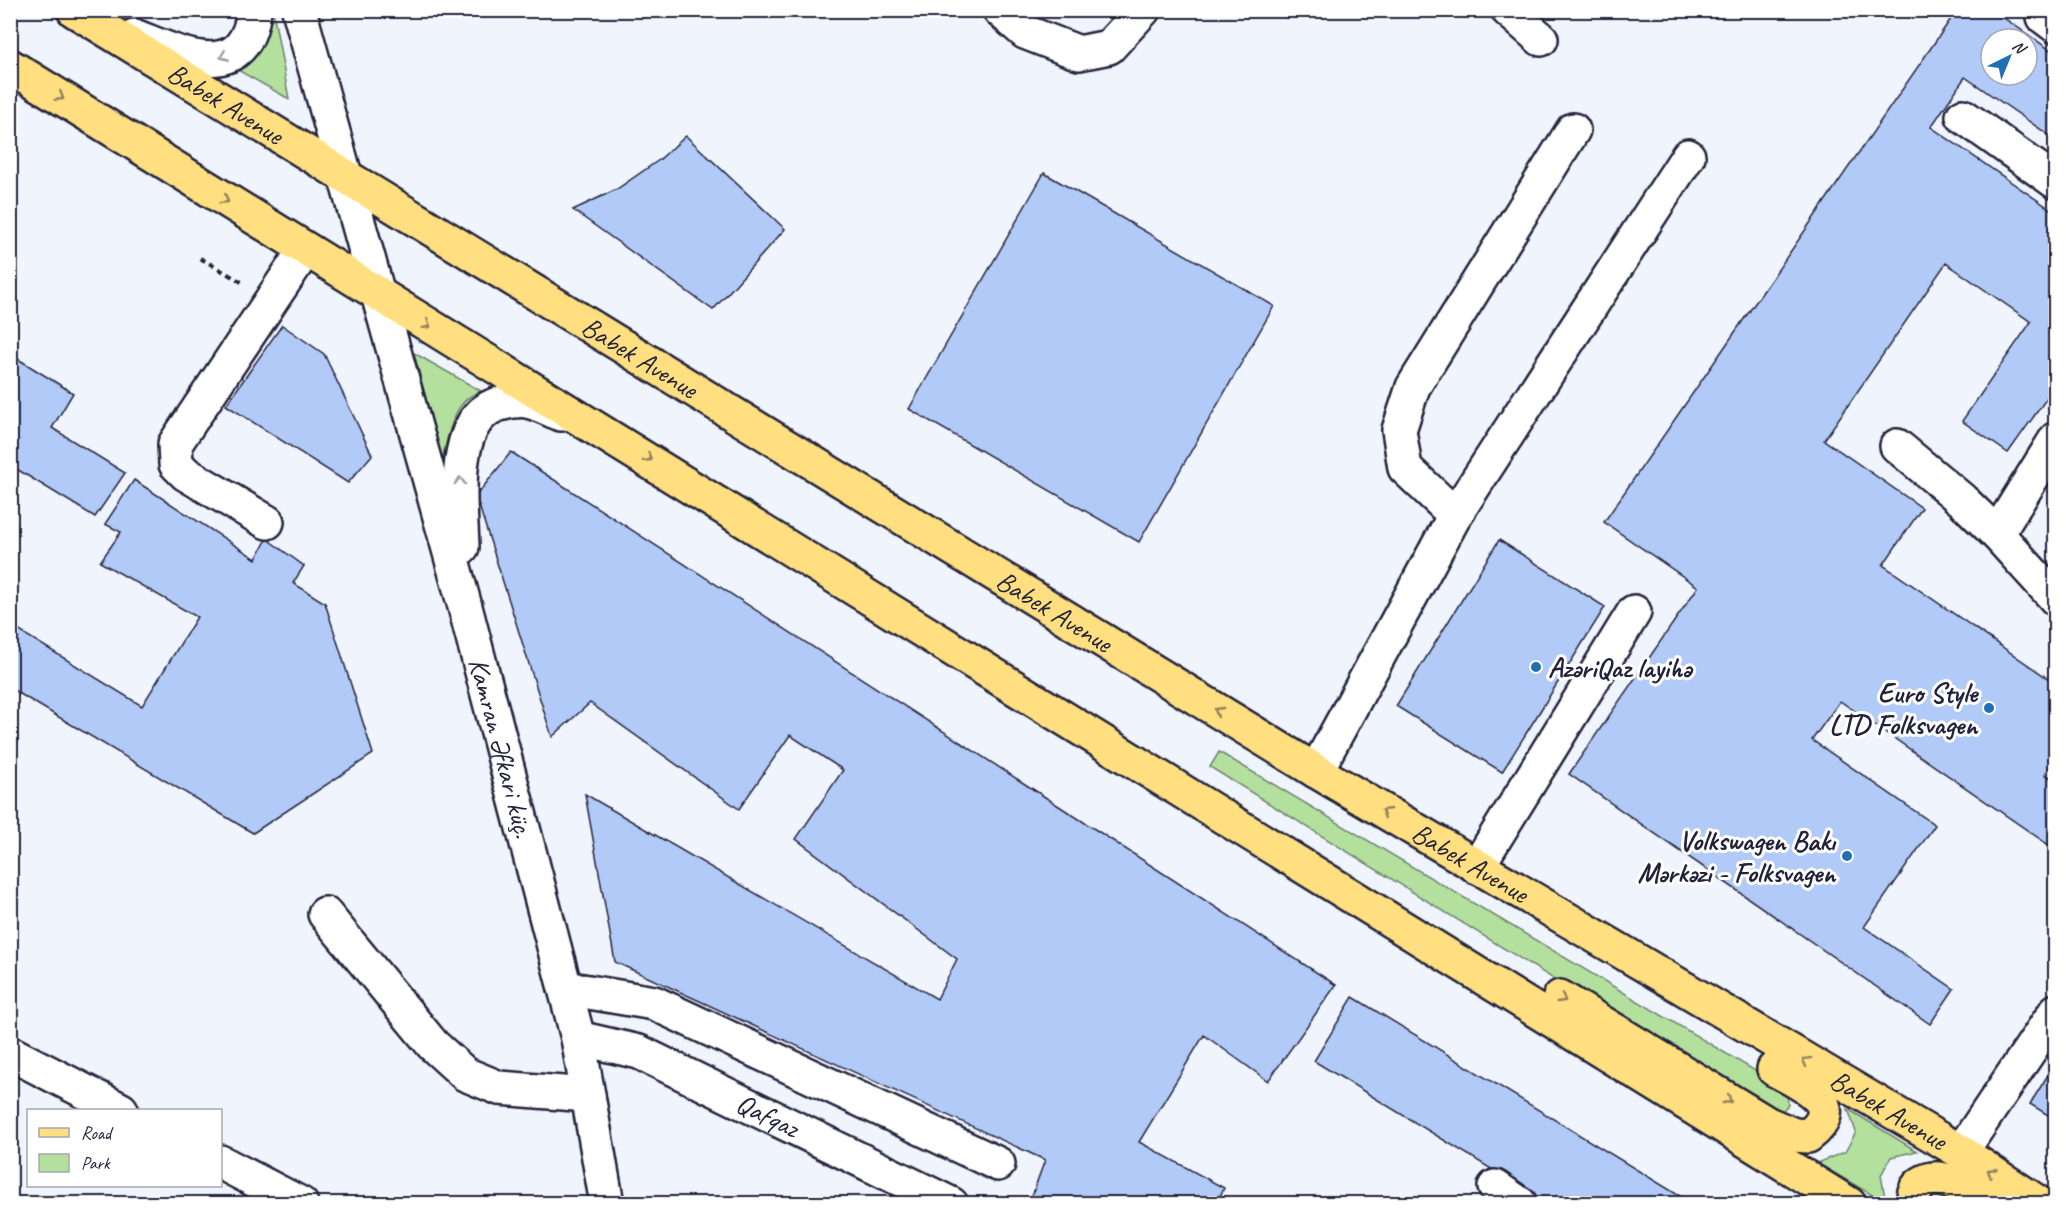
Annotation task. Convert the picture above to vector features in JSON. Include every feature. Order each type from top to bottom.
[{"type":"main road","name":"Babek Avenue","points":[[81,15],[1316,771],[1961,1152],[2040,1203]]},
{"type":"main road","points":[[10,66],[525,386],[604,431],[1844,1202]]},
{"type":"main road","points":[[1270,844],[1381,889],[1768,1124],[1794,1135],[1808,1136],[1820,1127],[1825,1117],[1824,1108],[1812,1091],[1671,1008],[1571,923]]},
{"type":"main road","points":[[1914,1203],[1913,1196],[1918,1187],[1936,1178],[1950,1182],[1986,1203]]},
{"type":"street","points":[[81,15],[184,56],[218,60],[231,55],[243,42],[252,27],[254,10]]},
{"type":"street","name":"Kamran Əfkari küç.","points":[[299,10],[464,603],[578,1038],[607,1203]]},
{"type":"street","points":[[1000,10],[1025,32],[1079,53],[1109,47],[1143,10]]},
{"type":"street","points":[[1508,10],[1541,39]]},
{"type":"street","points":[[1963,116],[2055,182]]},
{"type":"street","points":[[1455,515],[1405,468],[1399,430],[1413,387],[1573,130]]},
{"type":"street","points":[[1316,771],[1455,515],[1688,156]]},
{"type":"street","points":[[267,522],[186,474],[176,464],[175,444],[305,250]]},
{"type":"street","points":[[464,603],[460,474],[465,445],[482,412],[495,404],[514,400],[529,401],[604,431]]},
{"type":"street","points":[[1997,534],[2055,439]]},
{"type":"street","points":[[1897,446],[1962,500],[1997,534],[2055,599]]},
{"type":"street","points":[[1477,867],[1634,612]]},
{"type":"street","points":[[325,914],[433,1045],[465,1074],[499,1088],[588,1095]]},
{"type":"street","points":[[565,988],[654,1003],[998,1164]]},
{"type":"street","points":[[1961,1152],[2055,1011]]},
{"type":"street","name":"Qafqaz","points":[[578,1038],[639,1052],[951,1203]]},
{"type":"street","points":[[10,1053],[119,1109]]},
{"type":"street","points":[[222,1163],[301,1203]]},
{"type":"path","points":[[200,258],[246,285]]},
{"type":"green space","points":[[270,11],[273,11],[289,99],[236,69],[256,51],[264,37]]},
{"type":"green space","points":[[414,353],[481,391],[472,395],[458,410],[450,428],[442,459]]},
{"type":"green space","points":[[1219,752],[1779,1085],[1787,1092],[1788,1105],[1781,1112],[1761,1107],[1210,767]]},
{"type":"green space","points":[[1848,1109],[1917,1151],[1891,1157],[1881,1175],[1886,1203],[1817,1163],[1845,1152],[1856,1132]]},
{"type":"building","points":[[1957,10],[2005,10],[2001,16],[2017,27],[1979,27],[1979,87],[1965,77],[1931,127],[2056,213],[2056,385],[2008,453],[1962,421],[2031,322],[1946,263],[1824,440],[1922,508],[1883,565],[2056,684],[2056,759],[2045,774],[2056,781],[2056,850],[1840,701],[1812,740],[1935,825],[1864,927],[1954,989],[1930,1024],[1569,774],[1698,587],[1604,522]]},
{"type":"building","points":[[2039,42],[2056,54],[2056,140],[1979,87],[2039,87]]},
{"type":"building","points":[[686,136],[785,229],[713,310],[573,210],[617,189],[659,160]]},
{"type":"building","points":[[1044,173],[1274,306],[1139,542],[909,409]]},
{"type":"building","points":[[282,325],[324,354],[372,455],[348,483],[226,405]]},
{"type":"building","points":[[10,354],[73,393],[52,428],[125,473],[95,517],[10,465]]},
{"type":"building","points":[[511,452],[1336,985],[1268,1081],[1204,1035],[1139,1142],[1224,1188],[1216,1204],[1043,1204],[1031,1198],[1045,1160],[615,962],[585,794],[937,999],[957,959],[796,839],[843,770],[790,735],[739,809],[590,703],[552,737],[476,496]]},
{"type":"building","points":[[134,480],[256,559],[267,539],[304,566],[293,583],[325,603],[373,754],[253,833],[10,688],[10,625],[142,706],[197,617],[100,562],[121,532],[105,524]]},
{"type":"building","points":[[2056,482],[2056,496],[2049,492]]},
{"type":"building","points":[[1499,540],[1605,607],[1502,772],[1396,706]]},
{"type":"building","points":[[1353,997],[1693,1204],[1549,1204],[1314,1061]]},
{"type":"building","points":[[2056,1062],[2056,1120],[2030,1104]]},
{"type":"place","name":"AzəriQaz layihə","points":[[1536,667]]},
{"type":"place","name":"Euro Style LTD Folksvagen","points":[[1989,708]]},
{"type":"place","name":"Volkswagen Bakı Mərkəzi - Folksvagen","points":[[1847,856]]}]
